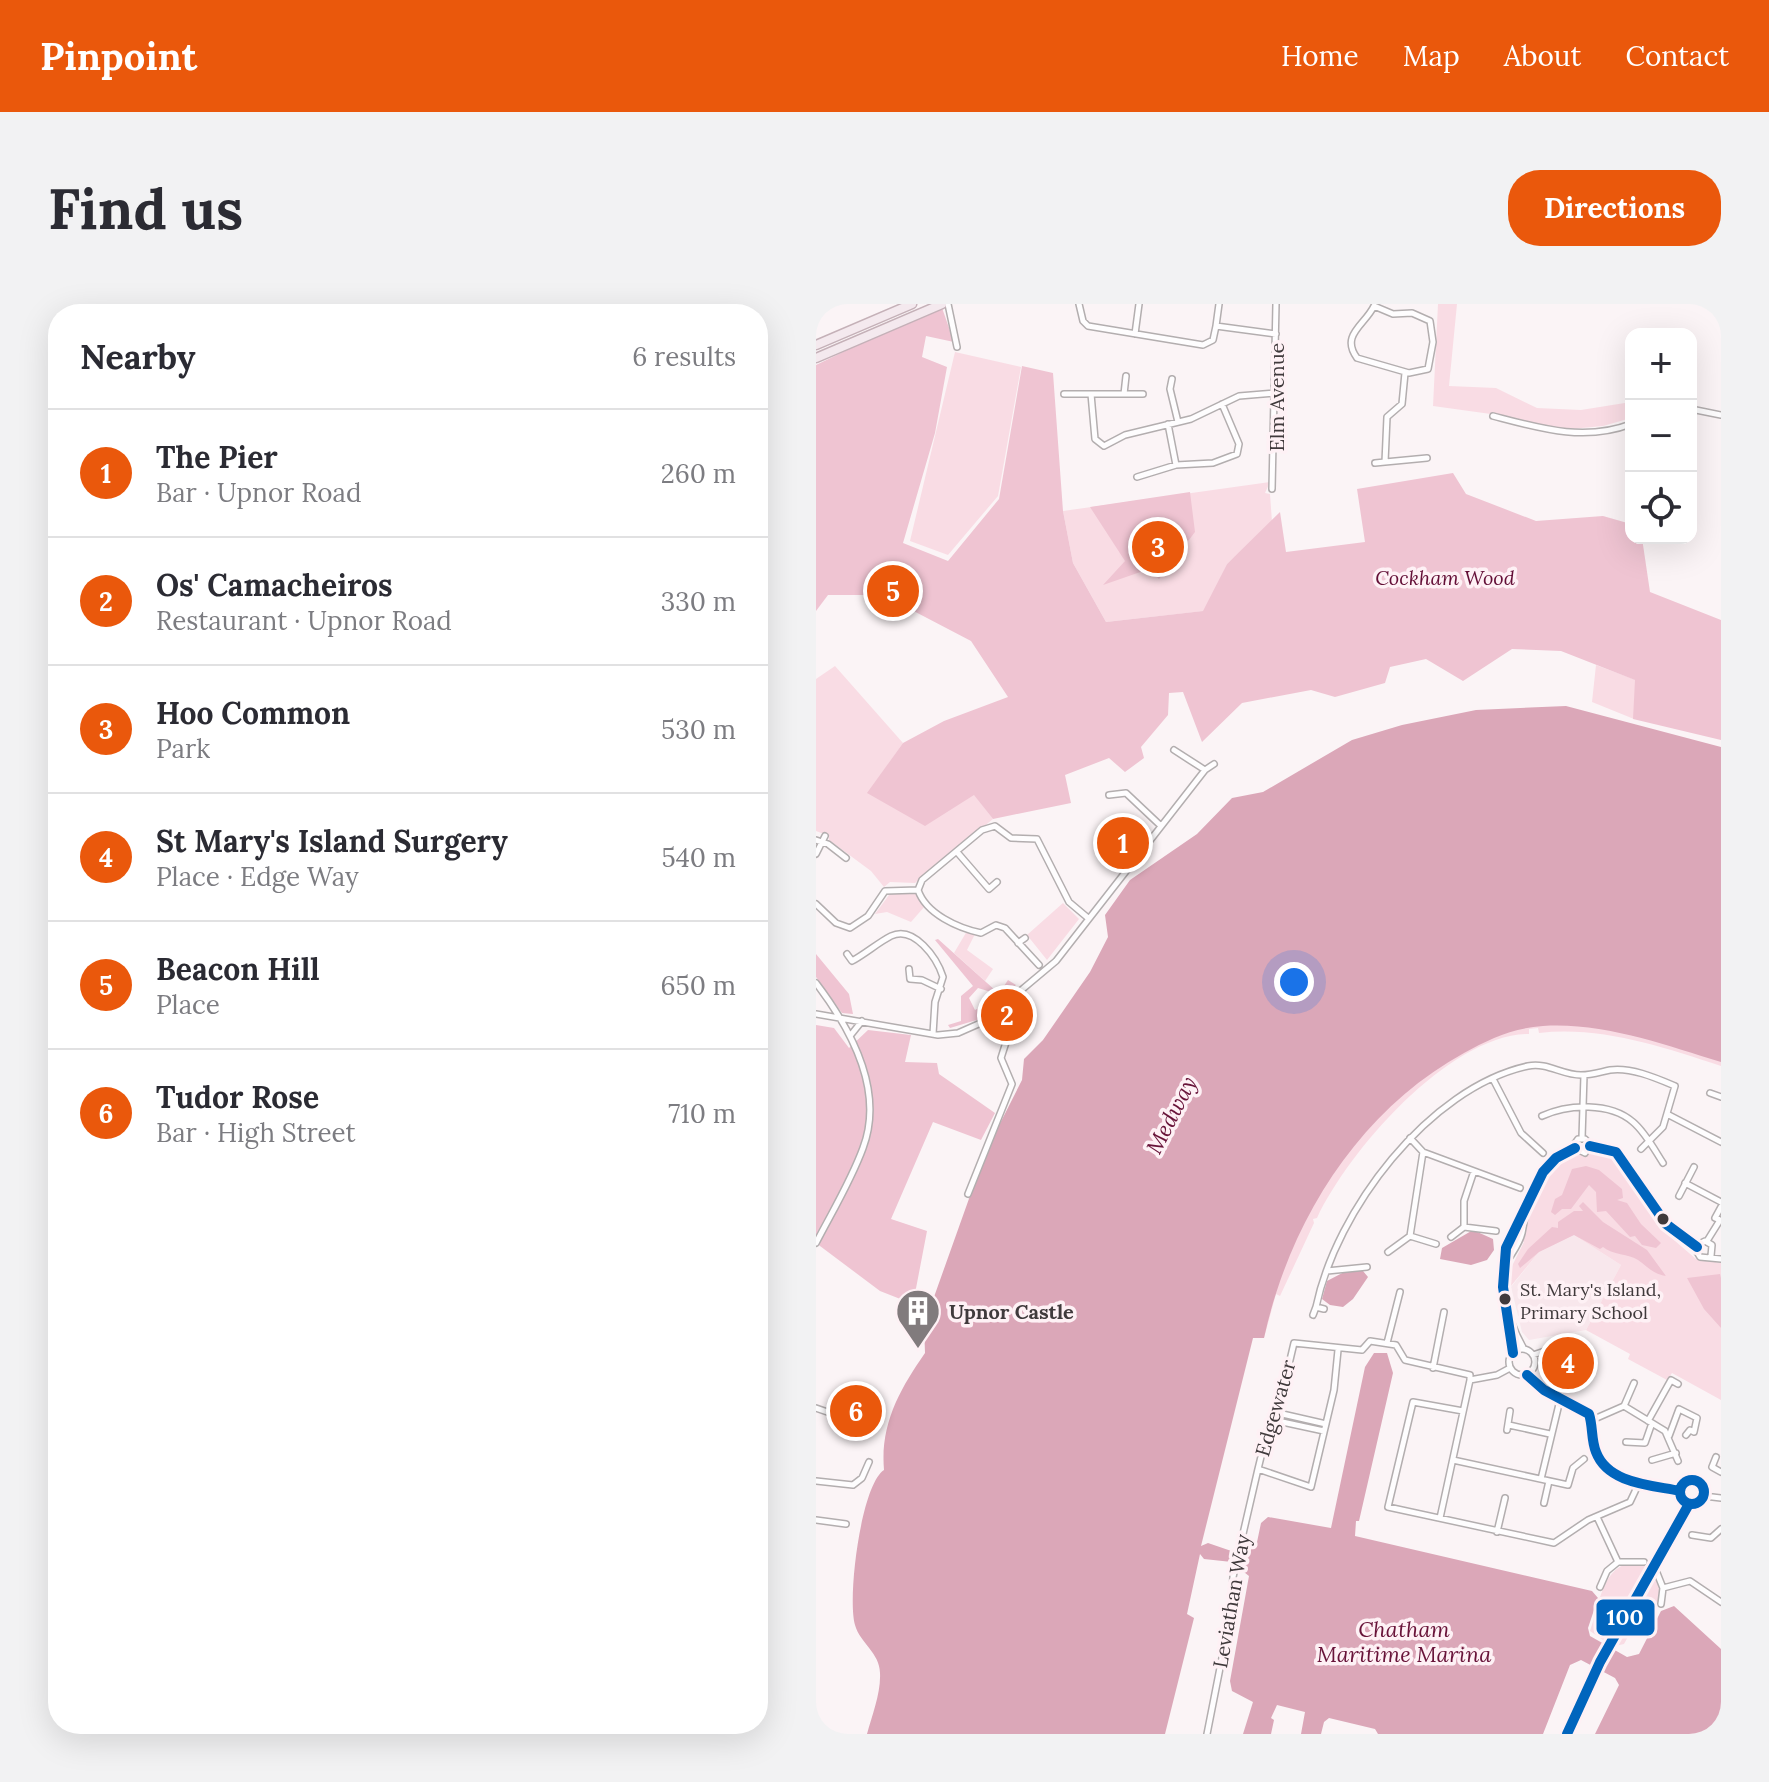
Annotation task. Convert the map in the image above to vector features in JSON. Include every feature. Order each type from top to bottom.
[{"type":"main road","points":[[816,345],[912,304]]},
{"type":"main road","points":[[816,358],[942,304]]},
{"type":"street","points":[[948,304],[957,347]]},
{"type":"street","points":[[1079,304],[1086,325],[1204,346],[1213,339],[1219,304]]},
{"type":"street","points":[[1135,334],[1139,304]]},
{"type":"street","name":"Elm Avenue","points":[[1272,489],[1276,304]]},
{"type":"street","points":[[1374,305],[1393,314],[1412,313],[1432,324],[1429,366],[1421,373],[1405,373],[1391,366],[1363,362],[1352,351],[1353,333],[1374,305]]},
{"type":"street","points":[[1216,326],[1276,334]]},
{"type":"street","points":[[1385,462],[1387,417],[1402,404],[1405,373]]},
{"type":"street","points":[[1124,394],[1126,376]]},
{"type":"street","points":[[1172,379],[1170,389],[1178,422]]},
{"type":"street","points":[[1091,394],[1094,436],[1100,446],[1178,422],[1243,395],[1275,393]]},
{"type":"street","points":[[1064,394],[1143,394]]},
{"type":"street","points":[[1137,477],[1176,465],[1213,463],[1238,453],[1239,444],[1222,404]]},
{"type":"street","points":[[1697,410],[1721,415]]},
{"type":"street","points":[[1493,416],[1558,433],[1597,432],[1625,425]]},
{"type":"street","points":[[1168,424],[1176,465]]},
{"type":"street","points":[[1375,463],[1427,458]]},
{"type":"street","points":[[1174,750],[1205,770]]},
{"type":"street","points":[[816,1014],[933,1034],[960,1032],[991,1016],[1056,961],[1205,770],[1214,764]]},
{"type":"street","points":[[1109,795],[1126,793],[1161,826]]},
{"type":"street","points":[[918,890],[922,880],[991,826],[1000,828],[1011,838],[1033,836],[1042,844],[1069,902],[1088,918]]},
{"type":"street","points":[[816,854],[821,840],[846,858]]},
{"type":"street","points":[[957,852],[989,889],[997,882]]},
{"type":"street","points":[[816,904],[836,923],[850,928],[868,916],[885,891],[918,890]]},
{"type":"street","points":[[918,890],[931,910],[944,918],[981,933],[1001,926],[1039,965]]},
{"type":"street","points":[[852,961],[889,937],[907,936],[926,946],[942,973],[941,989],[935,1002],[933,1034]]},
{"type":"street","points":[[1018,943],[1025,938]]},
{"type":"street","points":[[847,954],[856,967]]},
{"type":"street","points":[[909,969],[910,979],[922,980],[941,989]]},
{"type":"street","points":[[816,983],[850,1036],[866,1071],[870,1122],[863,1148],[816,1243]]},
{"type":"street","points":[[968,1194],[1012,1084],[1001,1058],[1009,1037],[991,1016]]},
{"type":"street","points":[[850,1036],[862,1021]]},
{"type":"street","points":[[1313,1315],[1327,1271],[1354,1214],[1410,1138],[1452,1102],[1493,1079],[1537,1065],[1569,1075],[1611,1070],[1636,1072],[1675,1086],[1658,1135],[1641,1149]]},
{"type":"street","points":[[1584,1075],[1582,1138],[1590,1146],[1616,1152],[1666,1224],[1697,1247],[1700,1257],[1721,1259]]},
{"type":"street","points":[[1493,1079],[1521,1133],[1543,1153]]},
{"type":"street","points":[[1710,1093],[1721,1097]]},
{"type":"street","points":[[1542,1116],[1558,1109],[1607,1110],[1632,1120],[1663,1163]]},
{"type":"street","points":[[1667,1114],[1721,1142]]},
{"type":"street","points":[[1410,1138],[1423,1152],[1433,1152],[1520,1188]]},
{"type":"street","points":[[1575,1148],[1576,1141],[1582,1138]]},
{"type":"street","points":[[1575,1148],[1582,1154],[1590,1146]]},
{"type":"street","points":[[1510,1368],[1513,1329],[1503,1283],[1506,1243],[1543,1171],[1563,1152],[1575,1148]]},
{"type":"street","points":[[1388,1252],[1410,1236],[1423,1152]]},
{"type":"street","points":[[1679,1196],[1694,1167]]},
{"type":"street","points":[[1464,1227],[1464,1200],[1474,1171]]},
{"type":"street","points":[[1685,1183],[1721,1204],[1715,1218],[1720,1221],[1707,1241],[1697,1247]]},
{"type":"street","points":[[1504,1267],[1521,1235],[1525,1210]]},
{"type":"street","points":[[1451,1237],[1464,1227],[1496,1231]]},
{"type":"street","points":[[1410,1236],[1436,1244]]},
{"type":"street","points":[[1707,1241],[1714,1248],[1711,1256]]},
{"type":"street","points":[[1327,1271],[1367,1267]]},
{"type":"street","points":[[1387,1343],[1400,1292]]},
{"type":"street","points":[[1316,1307],[1324,1309]]},
{"type":"street","points":[[1430,1367],[1444,1312]]},
{"type":"street","points":[[1513,1329],[1524,1349],[1533,1355],[1535,1366],[1527,1375]]},
{"type":"street","points":[[1338,1350],[1362,1350],[1370,1341],[1387,1343],[1397,1346],[1405,1360],[1470,1375],[1440,1518]]},
{"type":"street","points":[[1533,1355],[1571,1342]]},
{"type":"street","name":"Edgewater","points":[[1294,1343],[1338,1350],[1326,1424],[1311,1487],[1258,1469],[1278,1413],[1294,1343]]},
{"type":"street","points":[[1513,1353],[1524,1349]]},
{"type":"street","points":[[1470,1380],[1497,1375],[1510,1368]]},
{"type":"street","points":[[1510,1368],[1515,1374],[1527,1375],[1539,1389],[1579,1406],[1592,1420],[1599,1458],[1623,1477],[1680,1491],[1689,1504]]},
{"type":"street","points":[[1626,1442],[1645,1443],[1650,1422],[1671,1380],[1678,1384]]},
{"type":"street","points":[[1592,1420],[1624,1406],[1634,1383]]},
{"type":"street","points":[[1541,1479],[1560,1400]]},
{"type":"street","points":[[1463,1411],[1413,1402],[1388,1507],[1554,1543],[1597,1517],[1630,1502],[1639,1483]]},
{"type":"street","points":[[1624,1406],[1669,1436],[1678,1461]]},
{"type":"street","points":[[816,1408],[874,1428]]},
{"type":"street","points":[[1669,1436],[1679,1409],[1698,1416],[1694,1432],[1690,1430],[1686,1435]]},
{"type":"street","points":[[1510,1411],[1508,1428],[1551,1434]]},
{"type":"street","points":[[1278,1413],[1326,1424]]},
{"type":"street","points":[[1273,1420],[1324,1431]]},
{"type":"street","points":[[1652,1460],[1676,1453]]},
{"type":"street","points":[[1716,1457],[1712,1467],[1721,1472]]},
{"type":"street","points":[[1453,1460],[1568,1485],[1573,1468],[1584,1459]]},
{"type":"street","points":[[816,1481],[853,1485],[862,1478],[869,1462]]},
{"type":"street","name":"Leviathan Way","points":[[1207,1734],[1231,1612],[1235,1569],[1258,1469]]},
{"type":"street","points":[[1680,1491],[1687,1481],[1695,1480],[1702,1484],[1704,1496],[1700,1502],[1689,1504]]},
{"type":"street","points":[[1544,1503],[1549,1481]]},
{"type":"street","points":[[1704,1496],[1721,1498]]},
{"type":"street","points":[[1497,1532],[1505,1498]]},
{"type":"street","points":[[1567,1734],[1585,1691],[1689,1504]]},
{"type":"street","points":[[1597,1517],[1618,1562]]},
{"type":"street","points":[[816,1520],[846,1524]]},
{"type":"street","points":[[1692,1535],[1705,1539],[1721,1529]]},
{"type":"street","points":[[1715,1535],[1721,1541]]},
{"type":"street","points":[[1600,1587],[1607,1571],[1618,1562],[1644,1562]]},
{"type":"street","points":[[1657,1573],[1663,1588],[1661,1604]]},
{"type":"street","points":[[1663,1588],[1690,1581],[1721,1602]]},
{"type":"shaded area","points":[[1438,304],[1457,304],[1449,386],[1496,388],[1537,408],[1581,410],[1625,403],[1625,420],[1603,426],[1560,430],[1498,415],[1433,406]]},
{"type":"shaded area","points":[[955,352],[1021,367],[998,496],[948,555],[910,541]]},
{"type":"shaded area","points":[[1270,482],[1265,493],[1270,494],[1272,522],[1227,564],[1204,611],[1106,622],[1073,563],[1063,511]]},
{"type":"shaded area","points":[[1596,665],[1636,680],[1634,719],[1592,702]]},
{"type":"shaded area","points":[[835,666],[903,743],[868,793],[974,794],[993,819],[915,883],[890,882],[884,887],[871,871],[829,840],[829,836],[816,831],[816,679]]},
{"type":"shaded area","points":[[892,891],[915,892],[925,906],[911,922],[887,912],[875,914]]},
{"type":"shaded area","points":[[1063,903],[1079,919],[1047,960],[1027,935]]},
{"type":"shaded area","points":[[967,931],[975,934],[967,950],[993,969],[985,981],[954,953]]},
{"type":"shaded area","points":[[1513,1013],[1721,1038],[1721,1066],[1609,1035],[1539,1033],[1538,1028],[1529,1029],[1529,1034],[1499,1039],[1467,1053],[1405,1100],[1353,1161],[1317,1218],[1313,1219],[1314,1223],[1280,1296],[1276,1294],[1264,1338],[1253,1338],[1340,1127]]},
{"type":"shaded area","points":[[1601,1150],[1613,1154],[1667,1234],[1696,1259],[1721,1263],[1721,1400],[1672,1373],[1667,1380],[1628,1359],[1630,1354],[1586,1330],[1621,1265],[1574,1235],[1539,1252],[1511,1286],[1510,1270],[1524,1242],[1521,1241],[1527,1215],[1541,1181],[1568,1153],[1586,1155]]},
{"type":"shaded area","points":[[1574,1235],[1621,1265],[1586,1330],[1529,1340],[1522,1332],[1511,1287],[1539,1252]]},
{"type":"shaded area","points":[[1629,1563],[1646,1566],[1606,1642],[1590,1631],[1607,1581],[1612,1573]]},
{"type":"shaded area","points":[[1655,1574],[1660,1589],[1656,1609],[1636,1622],[1624,1644],[1615,1646]]},
{"type":"green space","name":"Cockham Wood","points":[[941,305],[954,342],[926,336],[922,357],[947,367],[935,433],[903,543],[948,561],[999,499],[1022,366],[1053,373],[1063,511],[1073,563],[1106,622],[1203,611],[1227,564],[1280,512],[1286,552],[1365,542],[1357,489],[1453,473],[1466,494],[1536,521],[1603,516],[1625,522],[1625,544],[1643,544],[1650,592],[1721,620],[1721,740],[1633,719],[1635,680],[1561,651],[1512,649],[1463,681],[1426,659],[1390,667],[1385,683],[1335,697],[1311,690],[1242,703],[1202,742],[1183,692],[1169,693],[1168,715],[1141,747],[1144,758],[1125,772],[1109,758],[1065,775],[1071,803],[993,819],[974,795],[925,826],[867,793],[903,743],[944,721],[1008,697],[971,641],[883,595],[828,595],[816,611],[816,365]]},
{"type":"green space","points":[[1190,492],[1195,532],[1159,579],[1149,569],[1103,585],[1125,561],[1090,507]]},
{"type":"green space","points":[[938,939],[996,991],[1000,992],[1008,980],[1016,985],[1004,996],[978,988],[969,998],[975,1010],[996,999],[996,1003],[980,1019],[950,1028],[948,1025],[961,1021],[961,996],[973,986],[935,940]]},
{"type":"green space","points":[[816,954],[849,994],[853,1014],[842,1013],[816,977]]},
{"type":"green space","points":[[816,1025],[834,1028],[849,1048],[868,1030],[911,1035],[905,1062],[937,1063],[939,1074],[995,1113],[981,1140],[933,1122],[891,1219],[927,1231],[913,1304],[880,1291],[816,1243]]},
{"type":"green space","points":[[1586,1166],[1599,1170],[1622,1189],[1623,1198],[1617,1200],[1627,1203],[1641,1224],[1661,1243],[1656,1248],[1642,1245],[1635,1236],[1630,1237],[1606,1211],[1597,1212],[1596,1192],[1589,1185],[1571,1209],[1562,1209],[1555,1215],[1551,1212],[1555,1199],[1562,1195],[1572,1169]]},
{"type":"green space","points":[[1583,1202],[1603,1222],[1647,1250],[1666,1276],[1634,1258],[1603,1247],[1600,1249],[1574,1235],[1539,1252],[1520,1268],[1518,1264],[1528,1249],[1552,1227],[1558,1228],[1558,1222],[1574,1211],[1583,1211],[1579,1206]]},
{"type":"green space","points":[[1720,1274],[1721,1328],[1704,1309],[1687,1278]]},
{"type":"water","points":[[1566,706],[1721,747],[1721,1062],[1611,1031],[1566,1026],[1532,1027],[1502,1035],[1464,1053],[1426,1077],[1392,1106],[1361,1138],[1310,1213],[1275,1295],[1264,1338],[1253,1338],[1201,1546],[1208,1543],[1243,1555],[1244,1549],[1256,1547],[1261,1523],[1268,1517],[1331,1528],[1365,1367],[1374,1353],[1387,1353],[1393,1373],[1359,1521],[1356,1521],[1355,1536],[1592,1591],[1598,1598],[1588,1628],[1590,1636],[1627,1657],[1639,1654],[1661,1611],[1674,1606],[1721,1649],[1721,1734],[1595,1734],[1619,1685],[1615,1678],[1581,1660],[1570,1665],[1543,1734],[1378,1734],[1375,1729],[1329,1718],[1324,1722],[1321,1734],[1301,1734],[1305,1712],[1277,1705],[1271,1718],[1274,1720],[1271,1734],[1243,1734],[1253,1702],[1232,1691],[1230,1681],[1249,1576],[1240,1569],[1241,1563],[1204,1559],[1200,1554],[1187,1614],[1194,1618],[1165,1734],[867,1734],[878,1696],[880,1673],[877,1660],[855,1625],[853,1592],[863,1519],[876,1480],[884,1470],[885,1437],[889,1422],[907,1380],[925,1353],[924,1325],[986,1151],[1022,1080],[1024,1059],[1043,1040],[1090,972],[1108,937],[1105,915],[1130,880],[1197,834],[1232,798],[1263,792],[1352,740],[1402,725],[1476,710]]},
{"type":"water","points":[[1473,1230],[1493,1239],[1494,1250],[1487,1260],[1471,1265],[1440,1259],[1442,1248]]},
{"type":"water","points":[[1350,1269],[1363,1271],[1368,1277],[1353,1299],[1343,1307],[1330,1305],[1322,1299],[1327,1281]]},
{"type":"transit line","name":"100","points":[[1590,1146],[1616,1152],[1666,1224],[1697,1247]]},
{"type":"transit line","name":"100","points":[[1513,1353],[1503,1287],[1506,1248],[1543,1172],[1556,1158],[1575,1148]]},
{"type":"transit line","name":"100","points":[[1527,1375],[1544,1390],[1589,1414],[1596,1452],[1610,1471],[1632,1481],[1680,1491]]},
{"type":"transit line","name":"100","points":[[1692,1480],[1701,1483],[1704,1492],[1701,1501],[1692,1504],[1683,1501],[1680,1492],[1683,1483],[1692,1480]]},
{"type":"transit line","name":"100","points":[[1567,1734],[1600,1662],[1689,1504]]},
{"type":"place","name":"Hoo Common","points":[[1158,547]]},
{"type":"place","name":"Beacon Hill","points":[[893,591]]},
{"type":"place","name":"The Pier","points":[[1123,843]]},
{"type":"place","name":"Os' Camacheiros","points":[[1007,1015]]},
{"type":"place","name":"St. Mary's Island, Primary School","points":[[1505,1299]]},
{"type":"place","name":"Upnor Castle","points":[[918,1350]]},
{"type":"place","name":"St Mary's Island Surgery","points":[[1568,1363]]},
{"type":"place","name":"Tudor Rose","points":[[856,1411]]},
{"type":"water label","name":"Medway","points":[[1171,1115]]},
{"type":"water label","name":"Chatham Maritime Marina","points":[[1404,1642]]}]
